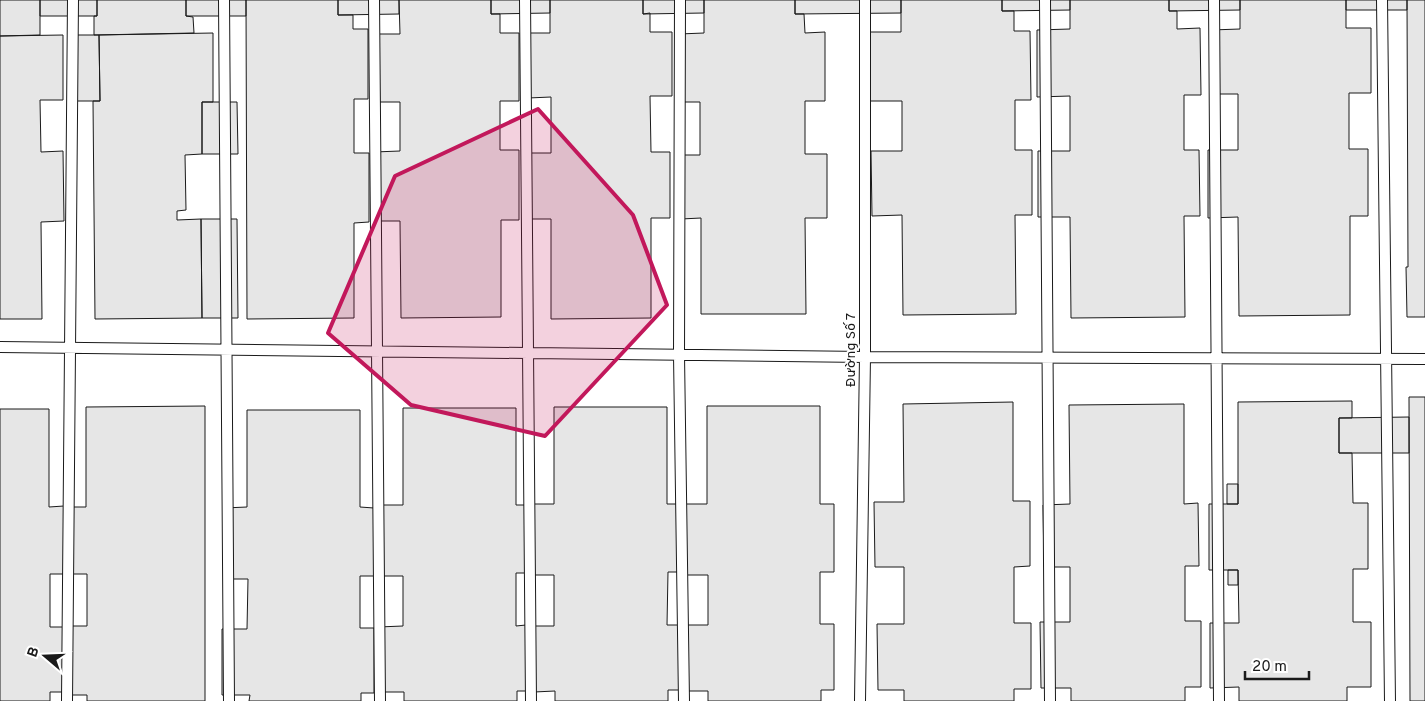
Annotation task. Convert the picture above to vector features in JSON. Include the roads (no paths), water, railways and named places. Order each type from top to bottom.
[{"type":"lane","points":[[67,701],[72,0]]},
{"type":"lane","points":[[224,0],[228,701]]},
{"type":"lane","points":[[374,0],[380,701]]},
{"type":"lane","points":[[524,0],[531,701]]},
{"type":"lane","points":[[680,0],[679,355],[684,701]]},
{"type":"lane","name":"Đường Số 7","points":[[860,701],[865,356],[865,0]]},
{"type":"lane","points":[[1045,0],[1050,701]]},
{"type":"lane","points":[[1214,0],[1219,701]]},
{"type":"lane","points":[[1382,0],[1390,701]]},
{"type":"lane","points":[[0,347],[679,355],[1425,359]]}]
